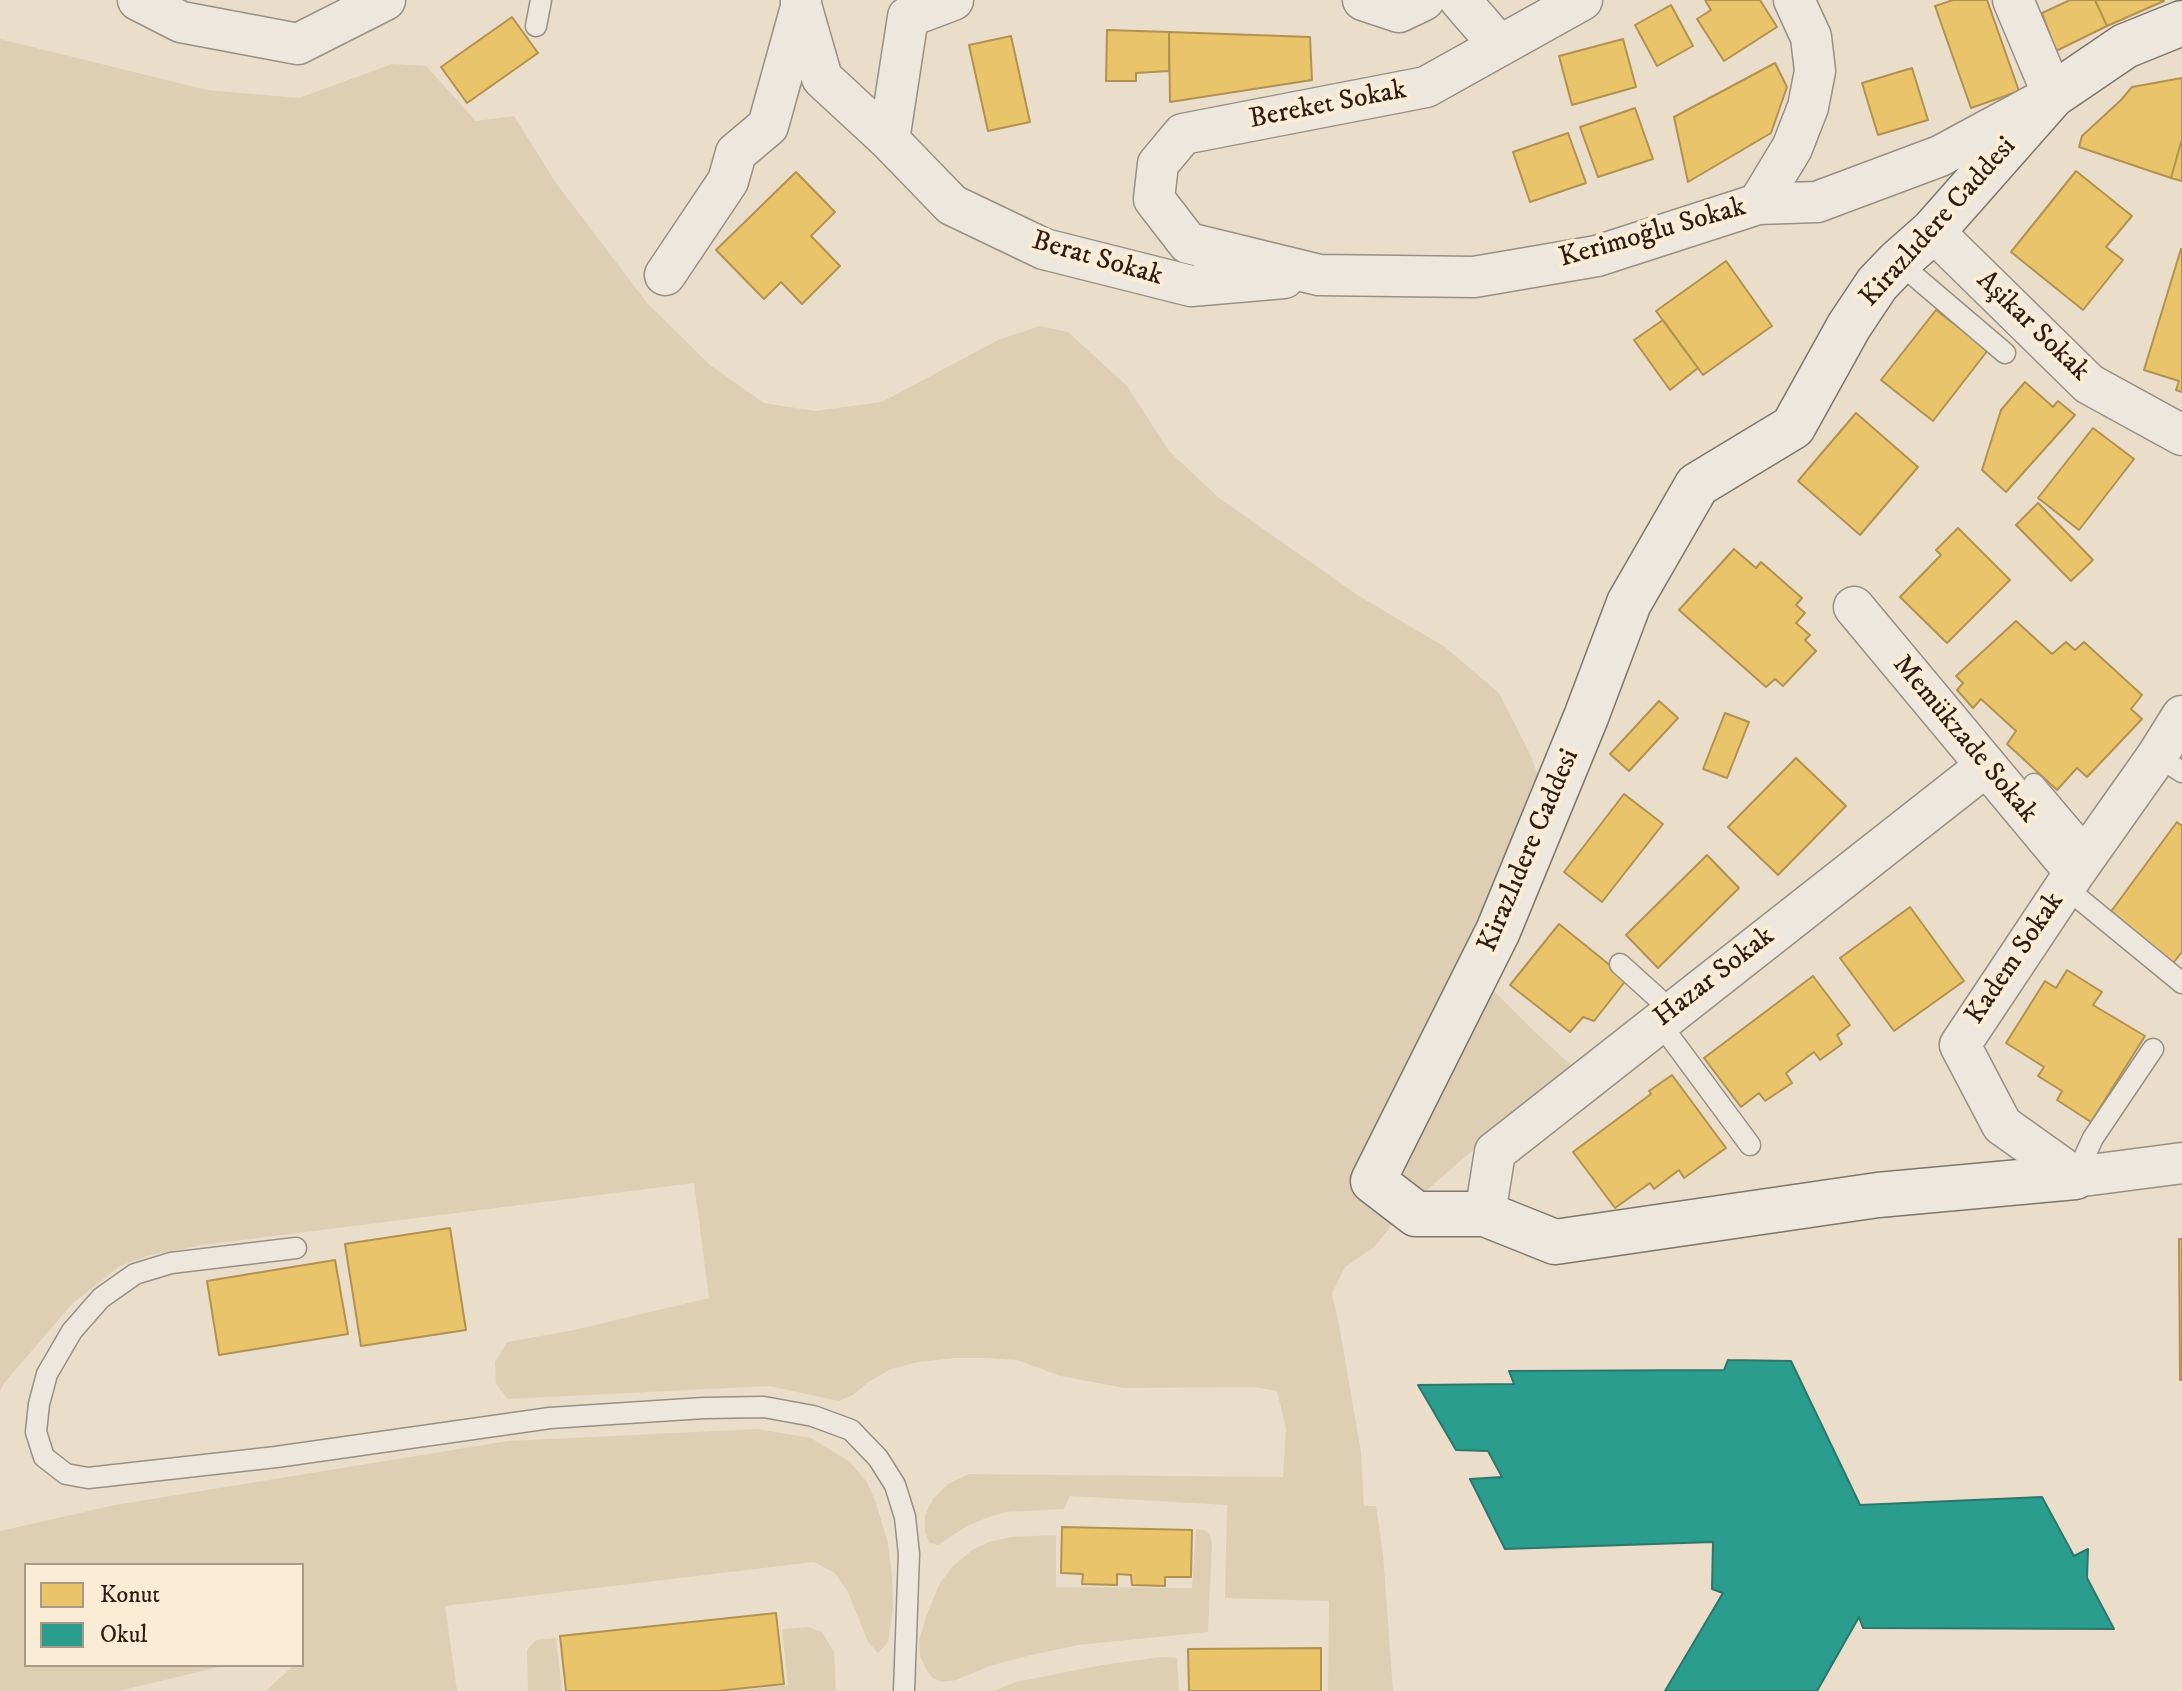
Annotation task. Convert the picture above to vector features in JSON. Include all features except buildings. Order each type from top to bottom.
[{"type":"street","points":[[138,0],[181,22],[298,44],[385,0]]},
{"type":"street","points":[[889,140],[908,17],[953,0]]},
{"type":"street","points":[[1363,0],[1399,12],[1424,0]]},
{"type":"street","points":[[1460,0],[1499,45]]},
{"type":"street","name":"Bereket Sokak","points":[[1188,243],[1154,199],[1158,164],[1183,134],[1426,87],[1582,0]]},
{"type":"street","points":[[1758,204],[1792,148],[1808,107],[1815,71],[1811,37],[1794,0]]},
{"type":"street","points":[[2013,0],[2053,95]]},
{"type":"street","points":[[665,275],[728,181],[736,153],[768,126],[801,3]]},
{"type":"street","name":"Berat Sokak","points":[[801,3],[822,78],[889,140],[952,205],[1044,249],[1191,286],[1319,275]]},
{"type":"street","name":"Kirazlıdere Caddesi","points":[[2075,1177],[1878,1195],[1555,1242],[1485,1214],[1416,1214],[1373,1181],[1498,931],[1629,603],[1697,485],[1793,427],[1849,326],[1877,284],[1933,231],[2053,95],[2125,46],[2182,23]]},
{"type":"street","name":"Kerimoğlu Sokak","points":[[1188,243],[1319,275],[1474,277],[1597,256],[1758,204],[1817,202],[1940,156],[2053,95]]},
{"type":"street","name":"Aşikar Sokak","points":[[1933,231],[2089,384],[2182,435]]},
{"type":"street","name":"Memükzade Sokak","points":[[1854,607],[2076,870]]},
{"type":"street","name":"Kadem Sokak","points":[[2075,1177],[2002,1125],[1960,1045],[2076,870],[2169,764],[2182,716]]},
{"type":"street","name":"Hazar Sokak","points":[[1485,1214],[1495,1152],[1986,766]]},
{"type":"street","points":[[2075,1177],[2182,1163]]},
{"type":"lane","points":[[536,26],[541,0]]},
{"type":"lane","points":[[1898,262],[2005,353]]},
{"type":"lane","points":[[2034,784],[2076,870],[2182,983]]},
{"type":"lane","points":[[1620,964],[1666,1017],[1750,1145]]},
{"type":"lane","points":[[2075,1177],[2093,1138],[2153,1049]]},
{"type":"lane","points":[[296,1248],[171,1263],[135,1274],[101,1298],[72,1331],[47,1374],[36,1432],[44,1457],[66,1474],[88,1478],[276,1457],[550,1418],[764,1407],[813,1416],[851,1430],[878,1458],[895,1485],[905,1517],[909,1554],[904,1691]]},
{"type":"shaded area","points":[[0,39],[207,90],[299,98],[392,64],[426,66],[476,121],[514,116],[556,183],[647,303],[710,365],[764,403],[815,411],[882,402],[998,340],[1040,326],[1068,332],[1127,386],[1169,451],[1219,498],[1359,596],[1445,647],[1499,693],[1530,754],[1543,790],[1467,964],[1571,1065],[1405,1209],[1374,1247],[1345,1267],[1332,1294],[1361,1452],[1364,1506],[1376,1506],[1383,1554],[1393,1691],[1328,1691],[1329,1601],[1225,1598],[1227,1505],[1070,1496],[1064,1509],[1007,1512],[989,1517],[967,1526],[938,1545],[930,1543],[925,1532],[925,1515],[933,1499],[948,1484],[969,1474],[1283,1477],[1286,1428],[1277,1391],[1255,1387],[1124,1388],[1061,1376],[1017,1360],[955,1358],[891,1369],[839,1401],[769,1386],[508,1399],[496,1384],[495,1362],[507,1342],[574,1330],[709,1298],[694,1183],[203,1245],[150,1255],[120,1266],[73,1303],[0,1391]]},
{"type":"shaded area","points":[[758,1429],[811,1438],[850,1462],[867,1482],[876,1503],[888,1543],[892,1576],[893,1608],[888,1642],[878,1653],[868,1642],[848,1592],[835,1573],[814,1562],[445,1606],[457,1691],[266,1691],[292,1667],[304,1667],[304,1563],[24,1563],[24,1667],[219,1667],[119,1691],[0,1691],[0,1531],[115,1505],[508,1441]]},
{"type":"shaded area","points":[[1196,1529],[1209,1533],[1212,1543],[1208,1632],[1078,1645],[990,1666],[956,1680],[942,1682],[927,1671],[920,1656],[919,1640],[927,1614],[940,1583],[953,1566],[972,1550],[1011,1537],[1056,1535],[1056,1587],[1192,1588]]},
{"type":"shaded area","points":[[808,1627],[822,1632],[834,1652],[836,1691],[735,1691],[788,1685],[782,1629]]},
{"type":"shaded area","points":[[556,1638],[562,1691],[528,1691],[527,1650],[536,1640]]},
{"type":"shaded area","points":[[1161,1657],[1177,1658],[1179,1691],[993,1691],[1016,1682]]}]
